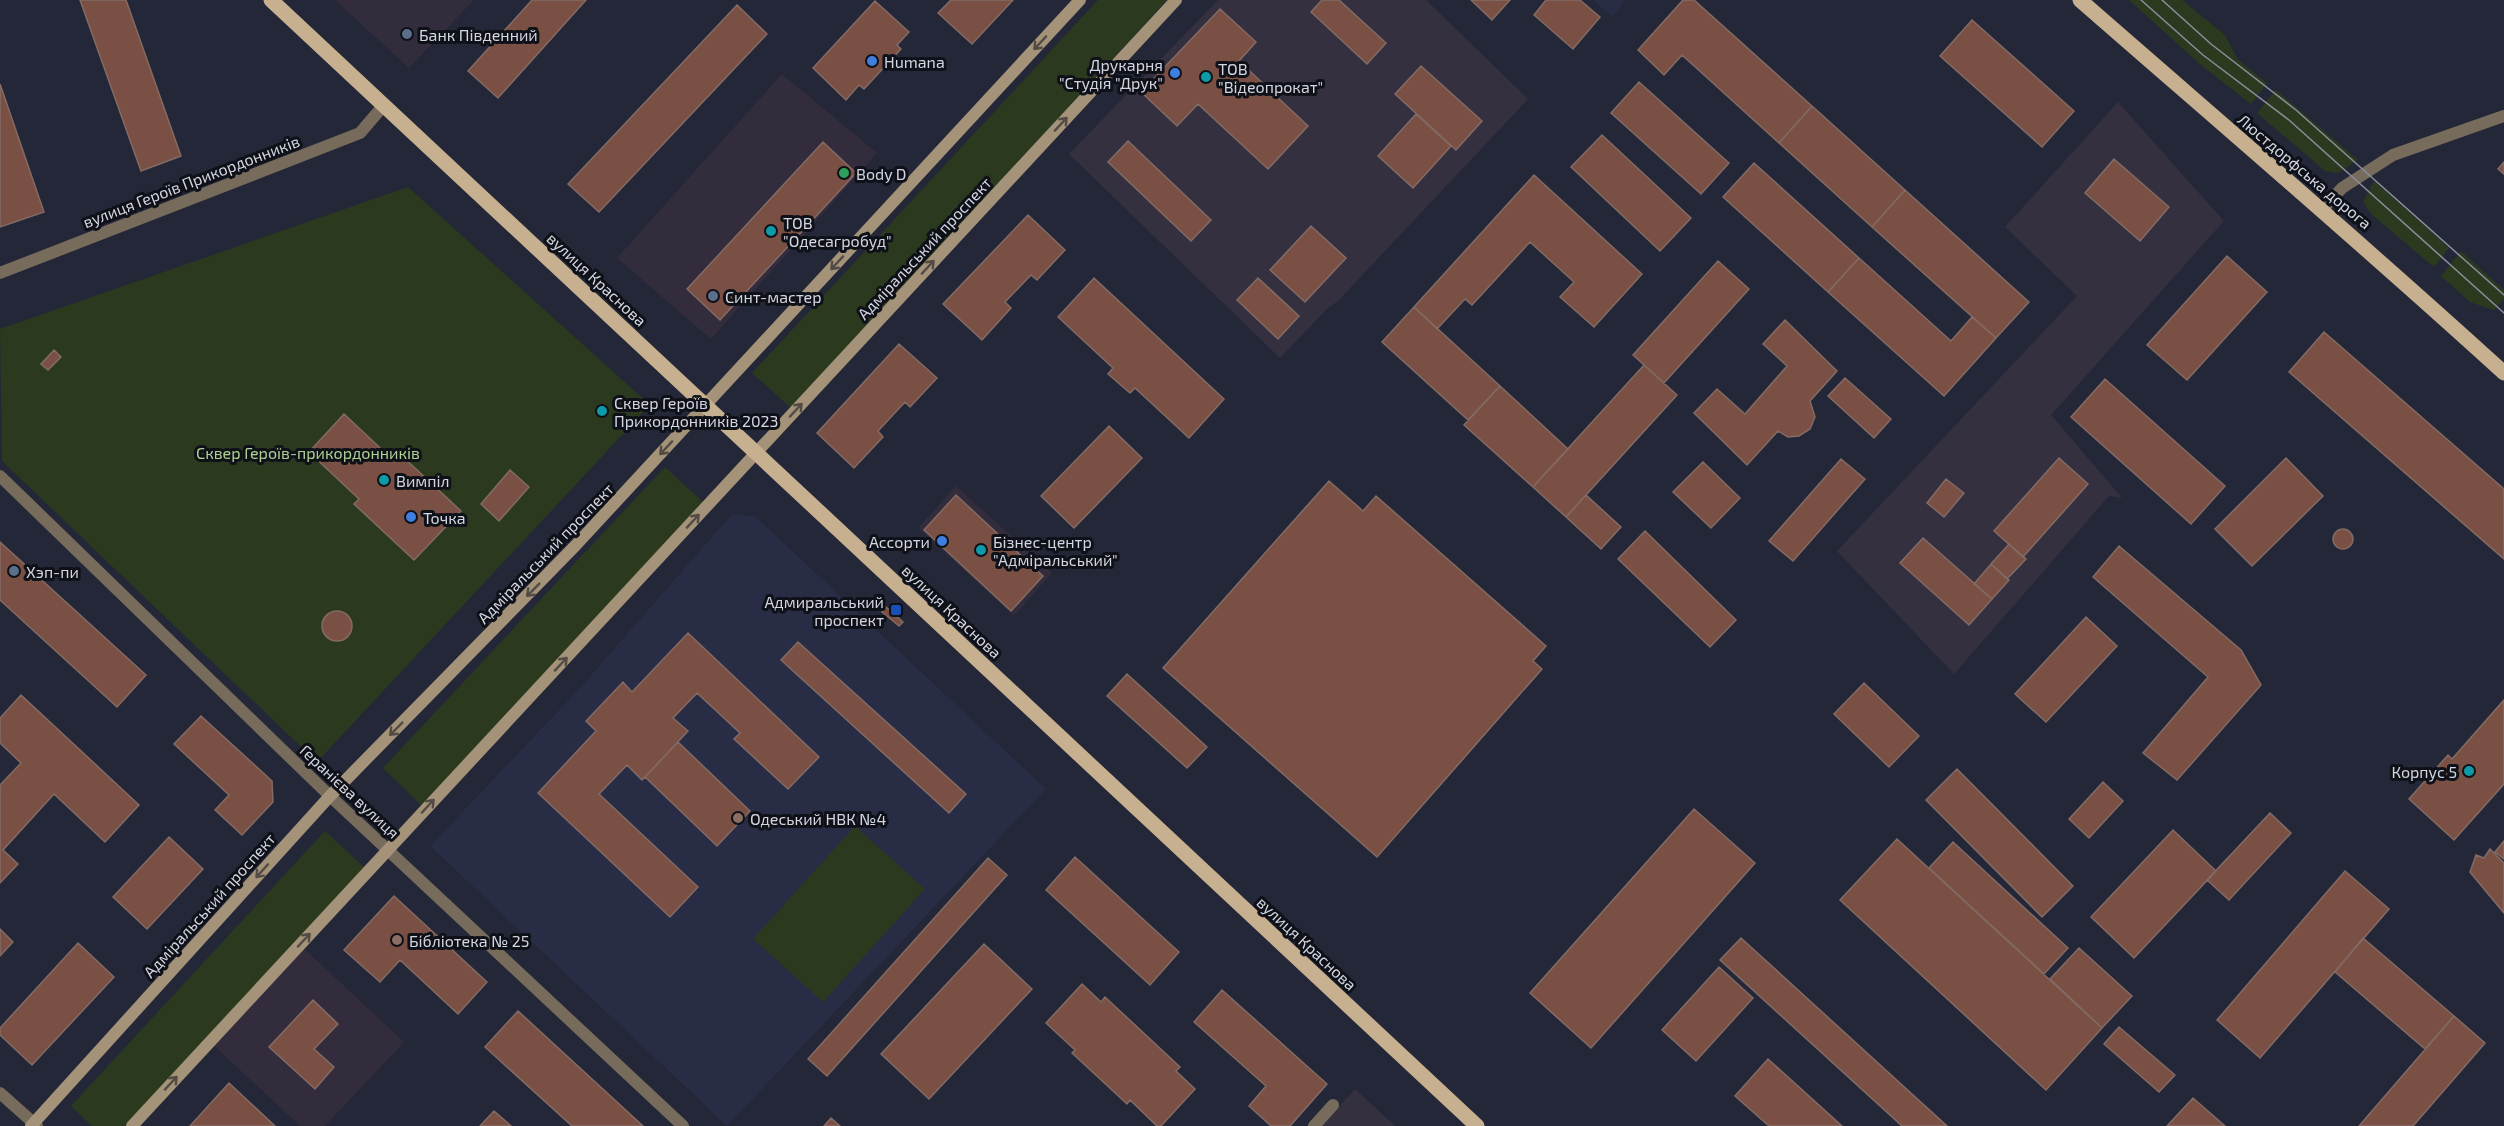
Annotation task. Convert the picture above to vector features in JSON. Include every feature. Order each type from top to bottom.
[{"type":"main road","name":"вулиця Краснова","points":[[271,0],[1477,1126]]},
{"type":"main road","name":"Адміральський проспект","points":[[34,1125],[330,796],[576,546],[1080,0]]},
{"type":"main road","name":"Адміральський проспект","points":[[132,1126],[1176,0]]},
{"type":"main road","name":"Люстдорфська дорога","points":[[2080,0],[2322,210],[2504,373]]},
{"type":"street","name":"вулиця Героїв Прикордонників","points":[[0,273],[360,133],[384,105]]},
{"type":"street","points":[[2322,210],[2342,188],[2393,154],[2504,116]]},
{"type":"street","name":"Геранієва вулиця","points":[[0,476],[330,796],[682,1126]]},
{"type":"street","points":[[0,1093],[34,1125]]},
{"type":"street","points":[[1314,1126],[1333,1105]]},
{"type":"shaded area","name":"Банк Південний","points":[[335,0],[474,0],[409,68]]},
{"type":"shaded area","points":[[1218,0],[1426,0],[1528,99],[1338,301],[1327,309],[1280,358],[1069,154]]},
{"type":"shaded area","points":[[1593,0],[1626,0],[1612,17]]},
{"type":"shaded area","points":[[782,74],[877,153],[711,339],[617,258]]},
{"type":"shaded area","points":[[2118,102],[2224,221],[2051,415],[2122,498],[2109,496],[1954,674],[1837,551],[2077,296],[2005,227]]},
{"type":"shaded area","name":"Бізнес-центр \"Адміральський\"","points":[[956,486],[1052,573],[1014,616],[918,528]]},
{"type":"shaded area","name":"Одеський НВК №4","points":[[732,514],[755,516],[1046,789],[727,1126],[430,846],[580,688]]},
{"type":"shaded area","points":[[297,942],[404,1042],[325,1126],[300,1126],[209,1041]]},
{"type":"shaded area","points":[[1355,1089],[1395,1126],[1321,1126]]},
{"type":"green space","points":[[1098,0],[1167,0],[791,408],[752,373]]},
{"type":"green space","points":[[2129,0],[2182,0],[2225,35],[2238,60],[2267,83],[2251,104],[2202,66]]},
{"type":"green space","points":[[2276,90],[2358,160],[2338,173],[2325,171],[2257,113]]},
{"type":"green space","points":[[2374,181],[2449,248],[2434,267],[2372,215],[2363,202]]},
{"type":"green space","name":"Сквер Героїв-прикордонників","points":[[408,187],[650,405],[317,762],[2,461],[0,329]]},
{"type":"green space","points":[[2461,251],[2504,290],[2504,299],[2494,310],[2470,302],[2441,276]]},
{"type":"green space","points":[[665,467],[703,502],[422,806],[383,768]]},
{"type":"green space","points":[[855,826],[925,889],[823,1002],[753,939]]},
{"type":"green space","points":[[325,831],[365,868],[125,1126],[92,1126],[71,1106]]},
{"type":"building","points":[[80,0],[126,0],[181,156],[141,171]]},
{"type":"building","points":[[532,0],[586,0],[498,98],[468,71]]},
{"type":"building","points":[[951,0],[1013,0],[972,44],[938,13]]},
{"type":"building","points":[[1322,0],[1339,0],[1386,43],[1367,64],[1311,12]]},
{"type":"building","points":[[1471,0],[1510,0],[1492,20]]},
{"type":"building","points":[[1546,0],[1580,0],[1600,17],[1573,49],[1534,15]]},
{"type":"building","points":[[1683,0],[1694,0],[1812,106],[1779,143],[1682,55],[1664,75],[1638,50]]},
{"type":"building","points":[[875,1],[909,32],[897,45],[901,49],[864,89],[859,85],[846,100],[813,68]]},
{"type":"building","points":[[737,5],[767,34],[599,212],[568,184]]},
{"type":"building","name":"ТОВ \"Відеопрокат\"","points":[[1220,9],[1256,42],[1239,61],[1308,126],[1268,169],[1198,104],[1177,126],[1141,92]]},
{"type":"building","points":[[1972,20],[2074,111],[2042,147],[1940,56]]},
{"type":"building","points":[[1421,66],[1482,121],[1456,150],[1395,94]]},
{"type":"building","points":[[1639,82],[1729,163],[1701,194],[1611,113]]},
{"type":"building","points":[[0,84],[44,212],[0,227]]},
{"type":"building","points":[[1812,106],[1905,190],[1872,227],[1779,143]]},
{"type":"building","points":[[1416,114],[1451,146],[1413,188],[1378,156]]},
{"type":"building","points":[[1602,135],[1691,218],[1660,251],[1571,167]]},
{"type":"building","points":[[1128,141],[1211,220],[1191,241],[1108,162]]},
{"type":"building","name":"ТОВ \"Одесагробуд\"","points":[[823,142],[856,173],[720,320],[687,289]]},
{"type":"building","points":[[2114,159],[2169,207],[2140,241],[2085,193]]},
{"type":"building","points":[[2504,162],[2504,174],[2498,169]]},
{"type":"building","points":[[1754,163],[1859,258],[1828,292],[1723,197]]},
{"type":"building","points":[[1534,175],[1642,274],[1594,327],[1560,297],[1574,282],[1530,242],[1472,305],[1465,299],[1437,329],[1414,307]]},
{"type":"building","points":[[1905,190],[2029,302],[1996,338],[1872,227]]},
{"type":"building","points":[[1028,215],[1065,250],[1037,280],[1031,275],[1005,302],[1011,308],[982,340],[943,304]]},
{"type":"building","points":[[1311,226],[1346,258],[1305,302],[1270,270]]},
{"type":"building","points":[[2227,256],[2267,292],[2187,380],[2147,345]]},
{"type":"building","points":[[1859,258],[1951,341],[1972,317],[1996,338],[1944,396],[1828,292]]},
{"type":"building","points":[[1718,261],[1749,289],[1664,383],[1633,355]]},
{"type":"building","points":[[1094,278],[1224,399],[1189,438],[1135,388],[1130,393],[1108,374],[1113,368],[1058,317]]},
{"type":"building","points":[[1258,278],[1299,316],[1278,339],[1237,300]]},
{"type":"building","points":[[1414,307],[1500,386],[1468,420],[1382,342]]},
{"type":"building","points":[[1785,320],[1837,371],[1810,401],[1815,417],[1810,429],[1799,436],[1788,437],[1778,431],[1747,465],[1694,413],[1717,389],[1745,414],[1787,366],[1763,344]]},
{"type":"building","points":[[2324,332],[2504,489],[2504,559],[2289,372]]},
{"type":"building","points":[[899,344],[937,378],[910,407],[905,402],[878,431],[883,437],[854,468],[817,433]]},
{"type":"building","points":[[54,350],[61,357],[48,370],[41,364]]},
{"type":"building","points":[[1644,365],[1677,395],[1566,517],[1533,487]]},
{"type":"building","points":[[1845,378],[1891,419],[1874,438],[1828,396]]},
{"type":"building","points":[[2105,379],[2225,486],[2191,524],[2071,417]]},
{"type":"building","points":[[1500,386],[1568,449],[1533,487],[1464,425]]},
{"type":"building","name":"Вимпіл","points":[[344,414],[395,462],[401,455],[461,511],[414,560],[354,504],[359,499],[309,452]]},
{"type":"building","points":[[1109,426],[1142,458],[1074,528],[1041,496]]},
{"type":"building","points":[[2059,458],[2088,484],[2023,557],[1994,531]]},
{"type":"building","points":[[2286,458],[2323,496],[2252,566],[2215,529]]},
{"type":"building","points":[[1841,459],[1865,479],[1793,561],[1769,541]]},
{"type":"building","points":[[1703,462],[1740,498],[1711,528],[1673,492]]},
{"type":"building","points":[[510,470],[529,487],[499,521],[481,504]]},
{"type":"building","points":[[1946,479],[1964,493],[1944,517],[1927,503]]},
{"type":"building","points":[[1329,481],[1363,511],[1376,496],[1546,646],[1533,661],[1542,669],[1377,857],[1163,668]]},
{"type":"building","name":"Бізнес-центр \"Адміральський\"","points":[[956,495],[1043,576],[1011,611],[924,530]]},
{"type":"building","points":[[1586,495],[1621,527],[1601,549],[1566,517]]},
{"type":"building","points":[[2343,529],[2350,532],[2353,539],[2350,546],[2343,549],[2336,546],[2333,539],[2336,532]]},
{"type":"building","points":[[1645,531],[1736,620],[1710,647],[1618,559]]},
{"type":"building","points":[[1923,538],[1992,599],[1969,625],[1900,563]]},
{"type":"building","points":[[0,542],[146,675],[117,707],[0,600]]},
{"type":"building","points":[[2009,544],[2026,559],[2007,579],[1991,564]]},
{"type":"building","points":[[2119,546],[2241,650],[2261,685],[2177,780],[2143,753],[2208,677],[2093,577]]},
{"type":"building","points":[[1991,564],[2009,580],[1992,599],[1974,584]]},
{"type":"building","points":[[886,607],[903,622],[899,626],[882,612]]},
{"type":"building","points":[[337,611],[348,615],[352,626],[348,637],[337,641],[326,637],[322,626],[326,615]]},
{"type":"building","points":[[2086,617],[2117,646],[2046,722],[2015,694]]},
{"type":"building","points":[[688,633],[819,757],[788,789],[734,739],[740,733],[697,693],[673,718],[688,731],[645,777],[642,780],[627,765],[599,794],[698,887],[670,917],[538,793],[596,731],[586,721],[623,682],[632,692]]},
{"type":"building","points":[[798,642],[966,794],[949,813],[781,660]]},
{"type":"building","points":[[1127,674],[1207,747],[1187,768],[1107,696]]},
{"type":"building","points":[[1864,683],[1919,736],[1889,767],[1834,714]]},
{"type":"building","points":[[21,695],[139,805],[105,842],[54,794],[3,850],[18,864],[0,883],[0,785],[21,763],[0,743],[0,718]]},
{"type":"building","name":"Корпус 5","points":[[2504,700],[2504,784],[2454,840],[2409,799],[2448,755],[2452,759]]},
{"type":"building","points":[[201,716],[272,781],[273,802],[242,835],[215,810],[229,795],[174,744]]},
{"type":"building","points":[[678,742],[750,811],[717,846],[645,777]]},
{"type":"building","points":[[1957,769],[2073,886],[2042,917],[1926,800]]},
{"type":"building","points":[[2103,782],[2123,801],[2089,838],[2069,819]]},
{"type":"building","points":[[1694,809],[1755,863],[1591,1048],[1530,993]]},
{"type":"building","points":[[2270,813],[2291,833],[2229,900],[2207,880]]},
{"type":"building","points":[[2173,830],[2216,871],[2134,958],[2091,917]]},
{"type":"building","points":[[169,837],[203,869],[147,929],[113,897]]},
{"type":"building","points":[[1897,839],[2102,1028],[2046,1090],[1840,900]]},
{"type":"building","points":[[2504,841],[2504,859],[2495,852]]},
{"type":"building","points":[[1953,842],[2068,948],[2044,974],[1929,868]]},
{"type":"building","points":[[2490,849],[2504,863],[2504,913],[2470,872],[2476,855],[2484,858]]},
{"type":"building","points":[[1075,857],[1179,952],[1150,985],[1046,890]]},
{"type":"building","points":[[988,858],[1007,875],[827,1076],[808,1059]]},
{"type":"building","points":[[2345,871],[2389,909],[2260,1058],[2217,1020]]},
{"type":"building","points":[[394,896],[487,982],[458,1014],[400,960],[380,982],[344,950]]},
{"type":"building","points":[[0,929],[13,942],[0,956]]},
{"type":"building","points":[[1741,938],[1947,1126],[1902,1126],[1720,960]]},
{"type":"building","points":[[2363,938],[2454,1016],[2425,1049],[2335,972]]},
{"type":"building","points":[[78,943],[114,977],[32,1065],[0,1035],[0,1028]]},
{"type":"building","points":[[984,944],[1032,989],[929,1099],[881,1054]]},
{"type":"building","points":[[2079,948],[2132,996],[2102,1028],[2050,979]]},
{"type":"building","points":[[1719,967],[1753,998],[1696,1061],[1662,1030]]},
{"type":"building","points":[[1082,984],[1101,1002],[1105,997],[1180,1067],[1176,1071],[1195,1089],[1161,1126],[1157,1126],[1130,1100],[1127,1104],[1072,1053],[1075,1050],[1046,1023]]},
{"type":"building","points":[[1222,990],[1327,1084],[1290,1126],[1271,1126],[1249,1106],[1266,1086],[1194,1022]]},
{"type":"building","points":[[313,1000],[338,1024],[314,1049],[334,1067],[315,1089],[269,1047]]},
{"type":"building","points":[[518,1011],[643,1126],[572,1126],[485,1047]]},
{"type":"building","points":[[2454,1016],[2485,1043],[2413,1126],[2359,1126]]},
{"type":"building","points":[[2119,1027],[2175,1075],[2159,1092],[2104,1044]]},
{"type":"building","points":[[1768,1059],[1842,1126],[1769,1126],[1735,1096]]},
{"type":"building","points":[[229,1083],[275,1126],[190,1126]]},
{"type":"building","points":[[2193,1098],[2225,1126],[2167,1126]]},
{"type":"building","points":[[494,1111],[511,1126],[480,1126]]},
{"type":"building","points":[[831,1118],[840,1126],[824,1126]]},
{"type":"tram line","points":[[2141,0],[2203,55],[2289,120],[2504,313]]},
{"type":"tram line","points":[[2162,0],[2211,44],[2296,110],[2504,295]]},
{"type":"place","name":"Банк Південний","points":[[407,34]]},
{"type":"place","name":"Humana","points":[[872,61]]},
{"type":"place","name":"Друкарня \"Студія \"Друк\"","points":[[1175,73]]},
{"type":"place","name":"ТОВ \"Відеопрокат\"","points":[[1206,77]]},
{"type":"place","name":"Body D","points":[[844,173]]},
{"type":"place","name":"ТОВ \"Одесагробуд\"","points":[[771,231]]},
{"type":"place","name":"Синт-мастер","points":[[713,296]]},
{"type":"place","name":"Сквер Героїв Прикордонників 2023","points":[[602,411]]},
{"type":"place","name":"Вимпіл","points":[[384,480]]},
{"type":"place","name":"Точка","points":[[411,517]]},
{"type":"place","name":"Ассорти","points":[[942,541]]},
{"type":"place","name":"Бізнес-центр \"Адміральський\"","points":[[981,550]]},
{"type":"place","name":"Хэп-пи","points":[[14,571]]},
{"type":"place","name":"Адмиральський проспект","points":[[896,610]]},
{"type":"place","name":"Корпус 5","points":[[2469,771]]},
{"type":"place","name":"Одеський НВК №4","points":[[738,818]]},
{"type":"place","name":"Бібліотека № 25","points":[[397,940]]}]
